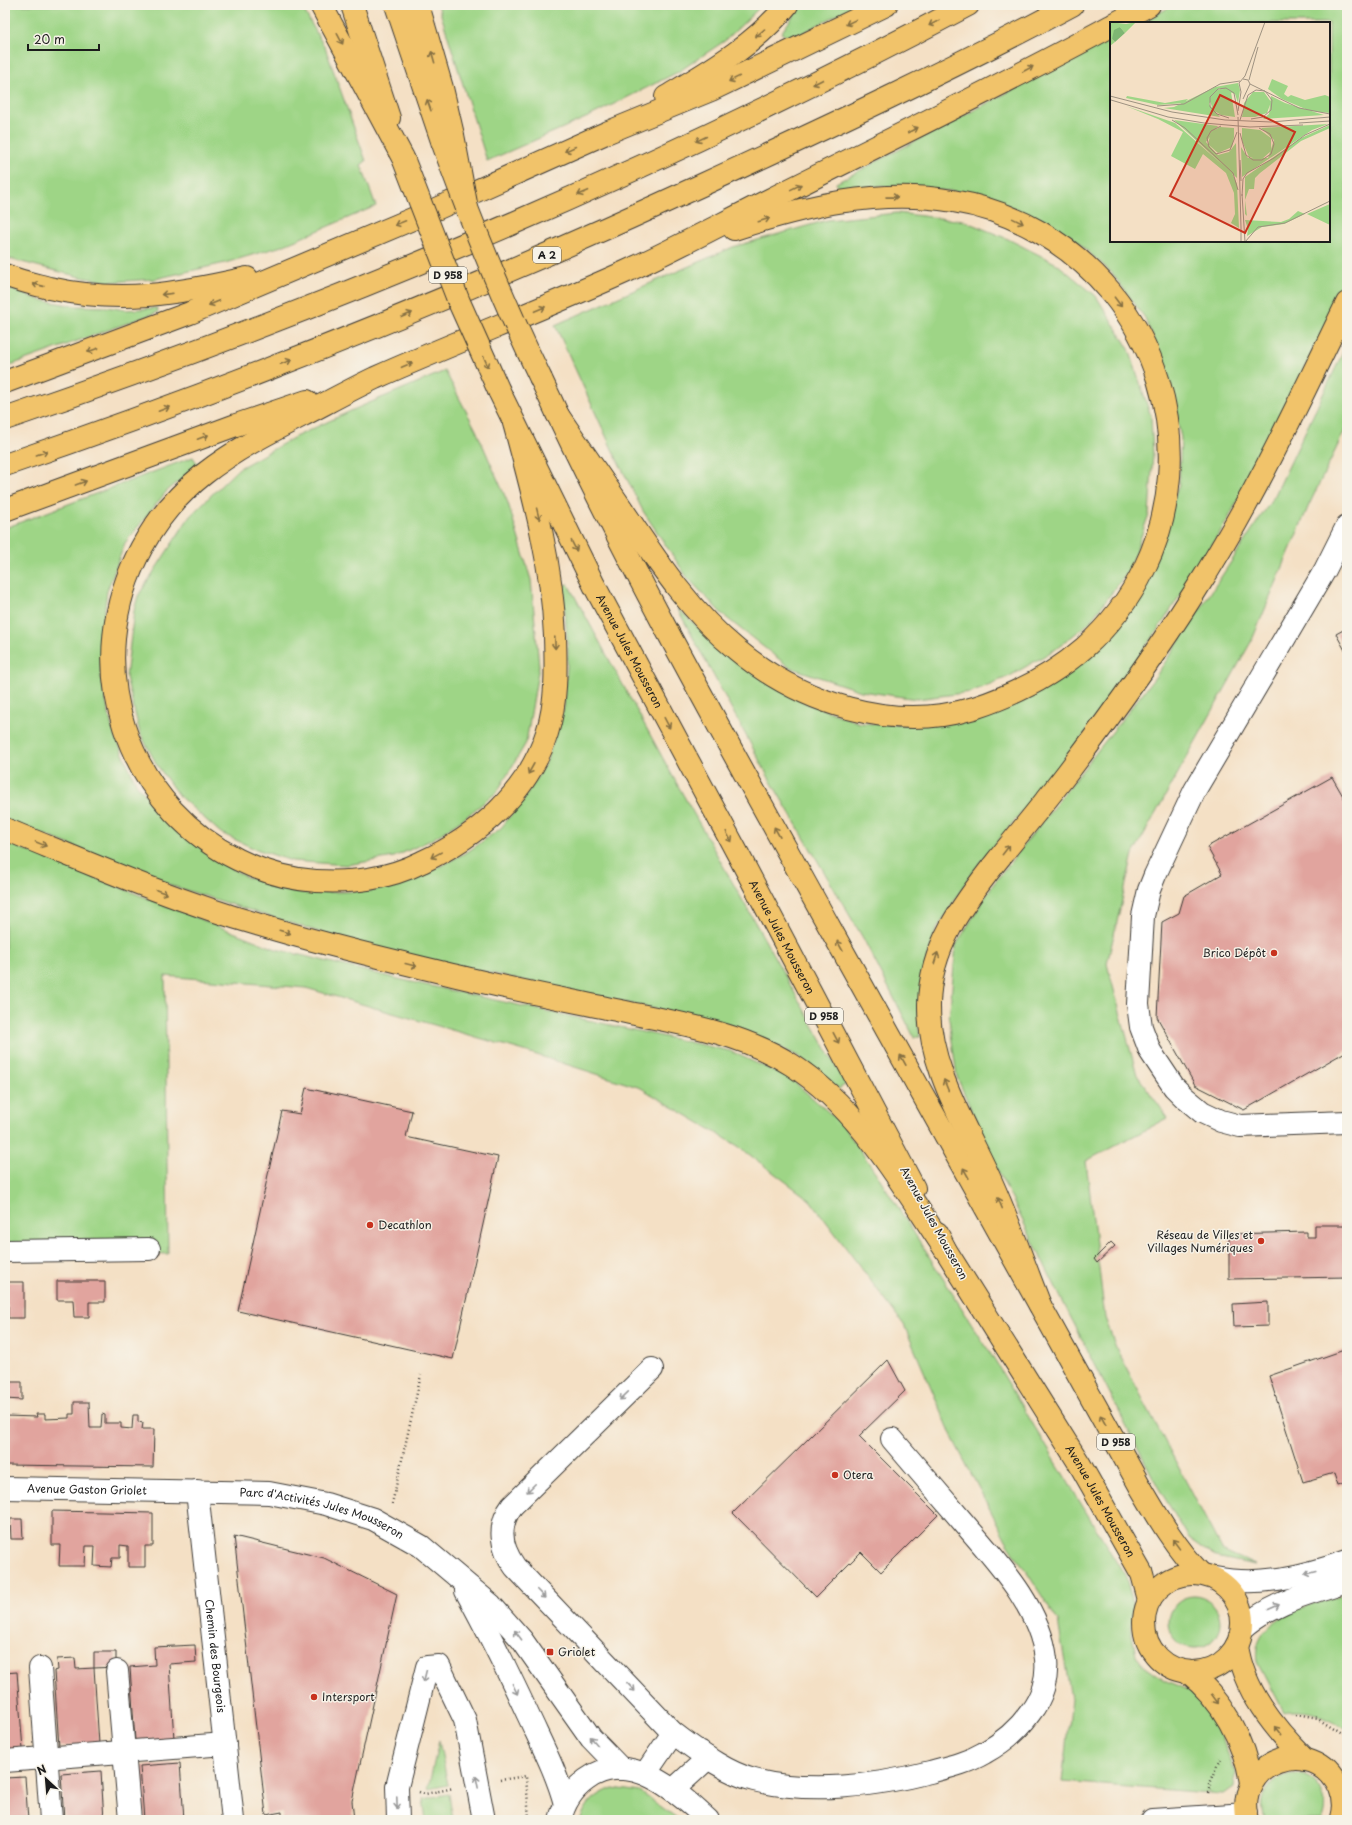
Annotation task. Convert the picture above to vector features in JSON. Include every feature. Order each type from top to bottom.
[{"type":"main road","points":[[321,5],[403,158]]},
{"type":"main road","name":"D 958","points":[[352,5],[403,158]]},
{"type":"main road","points":[[396,5],[447,138]]},
{"type":"main road","points":[[418,5],[442,88],[447,138]]},
{"type":"main road","points":[[606,133],[727,59],[760,33],[787,5]]},
{"type":"main road","points":[[5,382],[190,313],[314,259],[436,209],[606,133],[710,90],[886,5]]},
{"type":"main road","points":[[5,419],[154,366],[287,316],[502,228],[595,188],[737,122],[896,43],[968,5]]},
{"type":"main road","name":"A 2","points":[[5,465],[142,417],[360,334],[535,260],[824,129],[1072,5]]},
{"type":"main road","points":[[1118,22],[1149,5]]},
{"type":"main road","points":[[5,510],[250,420],[371,380],[562,299],[674,249],[768,200],[926,123],[1110,27]]},
{"type":"main road","name":"D 958","points":[[447,138],[468,214],[504,301],[607,516],[676,650],[1167,1533],[1182,1553],[1208,1576]]},
{"type":"main road","name":"Avenue Jules Mousseron","points":[[403,158],[456,295],[514,423],[591,579],[808,985],[945,1249],[1079,1463],[1140,1570],[1146,1583],[1149,1600]]},
{"type":"main road","points":[[557,414],[662,569],[707,622],[756,664],[791,686],[826,701],[865,712],[906,716],[940,715],[964,711],[983,705],[1005,697],[1047,676],[1097,636],[1122,606],[1146,568],[1162,522],[1169,487],[1171,465],[1168,422],[1159,380],[1138,331],[1128,315],[1105,285],[1078,259],[1046,236],[1011,217],[963,203],[918,197],[859,199],[818,206],[778,216],[674,249]]},
{"type":"main road","points":[[5,275],[28,283],[80,294],[138,297],[202,288],[255,276],[314,259]]},
{"type":"main road","points":[[1040,1305],[998,1198],[954,1105],[942,1075],[931,1035],[929,1018],[930,984],[936,957],[951,923],[972,892],[1082,753],[1140,673],[1195,592],[1232,532],[1260,480],[1347,303]]},
{"type":"main road","points":[[371,380],[238,450],[192,484],[166,512],[143,544],[125,583],[116,617],[112,658],[116,697],[125,732],[141,767],[163,799],[192,830],[227,854],[263,871],[305,880],[346,881],[384,877],[406,870],[447,849],[482,825],[515,792],[529,772],[540,752],[548,730],[552,710],[555,681],[555,636],[547,553],[538,512],[514,423]]},
{"type":"main road","points":[[5,829],[159,891],[259,925],[336,947],[461,977],[720,1033],[758,1047],[790,1063],[808,1075],[838,1102],[866,1134],[945,1249]]},
{"type":"main road","points":[[1252,1783],[1244,1751],[1228,1720],[1211,1694],[1187,1672],[1166,1664],[1151,1649],[1144,1628],[1144,1614],[1149,1600],[1157,1589],[1168,1580],[1180,1575],[1208,1576],[1226,1586],[1238,1602],[1242,1615],[1239,1637],[1242,1668],[1263,1709],[1278,1730],[1305,1759],[1323,1768],[1333,1778],[1339,1790],[1343,1814]]},
{"type":"main road","points":[[1187,1672],[1213,1668],[1229,1656],[1239,1637]]},
{"type":"main road","points":[[1247,1817],[1247,1795],[1252,1783],[1263,1769],[1274,1762],[1286,1758],[1305,1759]]},
{"type":"street","points":[[1347,526],[1325,570],[1195,790],[1155,875],[1149,890],[1143,916],[1138,1004],[1141,1027],[1150,1051],[1174,1087],[1193,1106],[1207,1115],[1221,1121],[1240,1126],[1347,1122]]},
{"type":"street","points":[[5,1251],[149,1249]]},
{"type":"street","points":[[652,1369],[512,1506],[505,1515],[502,1530],[505,1549],[515,1567],[674,1733],[708,1758],[742,1776],[772,1783],[839,1787],[891,1781],[958,1764],[985,1753],[1012,1734],[1023,1722],[1040,1698],[1045,1678],[1046,1660],[1037,1628],[1020,1594],[996,1561],[892,1439]]},
{"type":"street","name":"Avenue Gaston Griolet","points":[[5,1488],[168,1490]]},
{"type":"street","name":"Parc d'Activités Jules Mousseron","points":[[168,1490],[249,1492],[287,1496],[326,1504],[358,1514],[387,1526],[421,1546],[491,1605],[512,1628],[591,1738],[621,1769]]},
{"type":"street","name":"Chemin des Bourgeois","points":[[197,1491],[233,1820]]},
{"type":"street","points":[[1208,1576],[1240,1582],[1288,1577],[1318,1571],[1347,1561]]},
{"type":"street","name":"Parc d'Activités Jules Mousseron","points":[[460,1579],[483,1621],[561,1788],[563,1812]]},
{"type":"street","points":[[1239,1637],[1256,1616],[1272,1607],[1347,1580]]},
{"type":"street","points":[[398,1820],[397,1787],[427,1667],[439,1666],[465,1720],[484,1820]]},
{"type":"street","points":[[40,1668],[51,1820]]},
{"type":"street","points":[[117,1671],[130,1820]]},
{"type":"street","points":[[645,1774],[674,1733]]},
{"type":"street","points":[[5,1761],[224,1744]]},
{"type":"street","points":[[673,1790],[708,1758]]},
{"type":"street","name":"Parc d'Activités Jules Mousseron","points":[[563,1812],[576,1787],[594,1774],[607,1770],[621,1769],[645,1774],[673,1790],[708,1820]]},
{"type":"street","points":[[1152,1820],[1247,1817]]},
{"type":"path","points":[[387,1526],[421,1375]]},
{"type":"path","points":[[1289,1716],[1295,1715],[1318,1719],[1347,1737]]},
{"type":"path","points":[[1208,1798],[1211,1781],[1216,1767],[1225,1754]]},
{"type":"green space","points":[[5,5],[301,5],[326,50],[366,161],[361,165],[376,206],[282,246],[225,263],[155,279],[109,282],[80,277],[5,257]]},
{"type":"green space","points":[[438,5],[762,5],[726,40],[678,72],[588,117],[487,161]]},
{"type":"green space","points":[[801,5],[856,5],[791,39],[781,33]]},
{"type":"green space","points":[[1174,5],[1347,5],[1347,281],[1290,399],[1227,521],[1165,619],[1081,739],[971,874],[935,932],[922,978],[918,1024],[920,1037],[914,1037],[863,938],[769,778],[677,608],[739,664],[806,703],[860,723],[901,725],[959,722],[1023,701],[1059,681],[1113,634],[1147,583],[1179,484],[1181,438],[1166,369],[1145,318],[1112,273],[1074,239],[1016,209],[965,192],[880,186],[839,190],[836,183],[1110,39],[1110,242],[1330,242],[1330,22],[1142,22]]},
{"type":"green space","points":[[897,213],[964,221],[1008,239],[1057,264],[1096,296],[1129,349],[1151,417],[1153,454],[1149,514],[1129,570],[1089,623],[1056,649],[1010,676],[971,692],[917,699],[861,691],[789,667],[723,615],[687,577],[643,511],[612,449],[555,325],[733,247],[828,220]]},
{"type":"green space","points":[[5,287],[40,300],[75,306],[107,307],[125,310],[157,308],[158,312],[5,367]]},
{"type":"green space","points":[[1347,344],[1347,426],[1309,505],[1252,640],[1133,854],[1107,964],[1137,1075],[1168,1118],[1086,1161],[1105,1318],[1117,1350],[1222,1550],[1255,1565],[1216,1557],[1189,1538],[1158,1487],[1070,1316],[998,1171],[957,1077],[949,1019],[956,945],[992,886],[1156,676],[1275,495]]},
{"type":"green space","points":[[445,371],[476,430],[508,503],[531,580],[539,666],[526,743],[497,792],[462,820],[431,840],[394,857],[347,865],[292,861],[253,848],[221,833],[178,795],[157,765],[140,733],[126,677],[134,611],[138,596],[190,516],[238,469],[295,437],[355,409]]},
{"type":"green space","points":[[193,457],[198,465],[166,492],[125,543],[107,591],[101,640],[101,679],[112,728],[136,784],[171,823],[206,853],[246,877],[302,893],[371,891],[406,882],[469,851],[501,828],[524,799],[546,763],[564,708],[568,653],[563,585],[568,584],[672,775],[846,1084],[839,1089],[798,1056],[733,1026],[354,943],[173,886],[5,819],[5,528]]},
{"type":"green space","points":[[5,842],[276,949],[398,979],[730,1051],[791,1079],[842,1124],[880,1179],[987,1348],[1126,1578],[1134,1607],[1130,1624],[1136,1656],[1144,1666],[1164,1680],[1197,1694],[1213,1715],[1235,1772],[1233,1787],[1223,1794],[1062,1782],[1071,1699],[1058,1621],[1006,1540],[954,1441],[904,1325],[810,1200],[738,1146],[641,1088],[521,1050],[306,988],[165,976],[168,1254],[5,1248]]},
{"type":"green space","points":[[1347,1593],[1347,1729],[1332,1720],[1309,1712],[1283,1712],[1257,1662],[1258,1646],[1263,1633],[1274,1623],[1287,1614]]},
{"type":"green space","points":[[1194,1596],[1204,1598],[1212,1604],[1218,1612],[1220,1622],[1218,1632],[1212,1640],[1204,1646],[1194,1648],[1184,1646],[1176,1640],[1170,1632],[1168,1622],[1170,1612],[1176,1604],[1184,1598]]},
{"type":"green space","points":[[439,1741],[448,1785],[428,1789]]},
{"type":"green space","points":[[1291,1774],[1300,1774],[1308,1777],[1320,1788],[1324,1803],[1324,1812],[1321,1820],[1266,1820],[1263,1812],[1263,1805],[1266,1791],[1276,1780]]},
{"type":"green space","points":[[613,1788],[640,1792],[680,1820],[580,1820],[586,1808],[596,1796]]},
{"type":"green space","points":[[449,1794],[453,1820],[426,1820],[423,1799]]},
{"type":"building","points":[[1347,628],[1347,654],[1336,634]]},
{"type":"building","name":"Brico Dépôt","points":[[1332,777],[1347,803],[1347,1051],[1244,1110],[1195,1085],[1157,1017],[1162,922],[1179,913],[1184,896],[1222,874],[1207,847]]},
{"type":"building","name":"Decathlon","points":[[306,1088],[412,1111],[406,1137],[498,1157],[453,1359],[238,1311],[282,1111],[300,1114]]},
{"type":"building","points":[[1315,1225],[1347,1225],[1347,1277],[1229,1279],[1229,1234],[1307,1232],[1307,1237],[1315,1237]]},
{"type":"building","points":[[1111,1242],[1115,1246],[1097,1263],[1094,1259]]},
{"type":"building","points":[[57,1281],[105,1281],[105,1302],[89,1302],[89,1317],[74,1317],[73,1300],[57,1300]]},
{"type":"building","points":[[24,1282],[24,1318],[8,1318],[8,1306],[5,1306],[5,1283]]},
{"type":"building","points":[[1268,1302],[1268,1326],[1234,1327],[1233,1304]]},
{"type":"building","points":[[1347,1349],[1347,1482],[1338,1485],[1334,1473],[1303,1482],[1269,1376]]},
{"type":"building","name":"Otera","points":[[888,1360],[905,1391],[859,1436],[938,1515],[881,1572],[861,1552],[816,1597],[733,1513]]},
{"type":"building","points":[[5,1382],[22,1382],[22,1400],[5,1399]]},
{"type":"building","points":[[74,1402],[89,1402],[90,1428],[101,1428],[102,1414],[105,1415],[105,1423],[121,1423],[121,1428],[132,1429],[133,1415],[138,1415],[138,1422],[143,1423],[142,1429],[154,1429],[153,1467],[5,1465],[5,1416],[37,1417],[36,1414],[45,1414],[45,1419],[69,1418],[69,1414],[74,1414]]},
{"type":"building","points":[[52,1511],[153,1513],[153,1546],[145,1546],[145,1567],[128,1567],[128,1546],[120,1545],[120,1558],[112,1558],[111,1567],[94,1566],[95,1546],[86,1546],[85,1566],[59,1566],[60,1545],[52,1545]]},
{"type":"building","points":[[10,1519],[22,1519],[23,1539],[11,1539]]},
{"type":"building","name":"Intersport","points":[[234,1536],[324,1558],[397,1594],[352,1801],[354,1820],[282,1820],[282,1812],[266,1815]]},
{"type":"building","points":[[195,1645],[196,1662],[169,1664],[174,1739],[135,1741],[130,1667],[155,1665],[154,1647]]},
{"type":"building","points":[[94,1652],[116,1652],[116,1667],[94,1668]]},
{"type":"building","points":[[75,1658],[76,1669],[94,1668],[99,1744],[59,1747],[54,1671],[58,1670],[57,1659]]},
{"type":"building","points":[[17,1672],[23,1750],[5,1752],[5,1673]]},
{"type":"building","points":[[180,1763],[184,1820],[144,1820],[140,1766]]},
{"type":"building","points":[[101,1771],[104,1820],[64,1820],[61,1774]]},
{"type":"building","points":[[25,1777],[28,1820],[7,1820],[5,1778]]},
{"type":"place","name":"Brico Dépôt","points":[[1274,953]]},
{"type":"place","name":"Decathlon","points":[[370,1225]]},
{"type":"place","name":"Réseau de Villes et Villages Numériques","points":[[1261,1241]]},
{"type":"place","name":"Otera","points":[[835,1475]]},
{"type":"place","name":"Griolet","points":[[550,1652]]},
{"type":"place","name":"Intersport","points":[[314,1697]]}]
